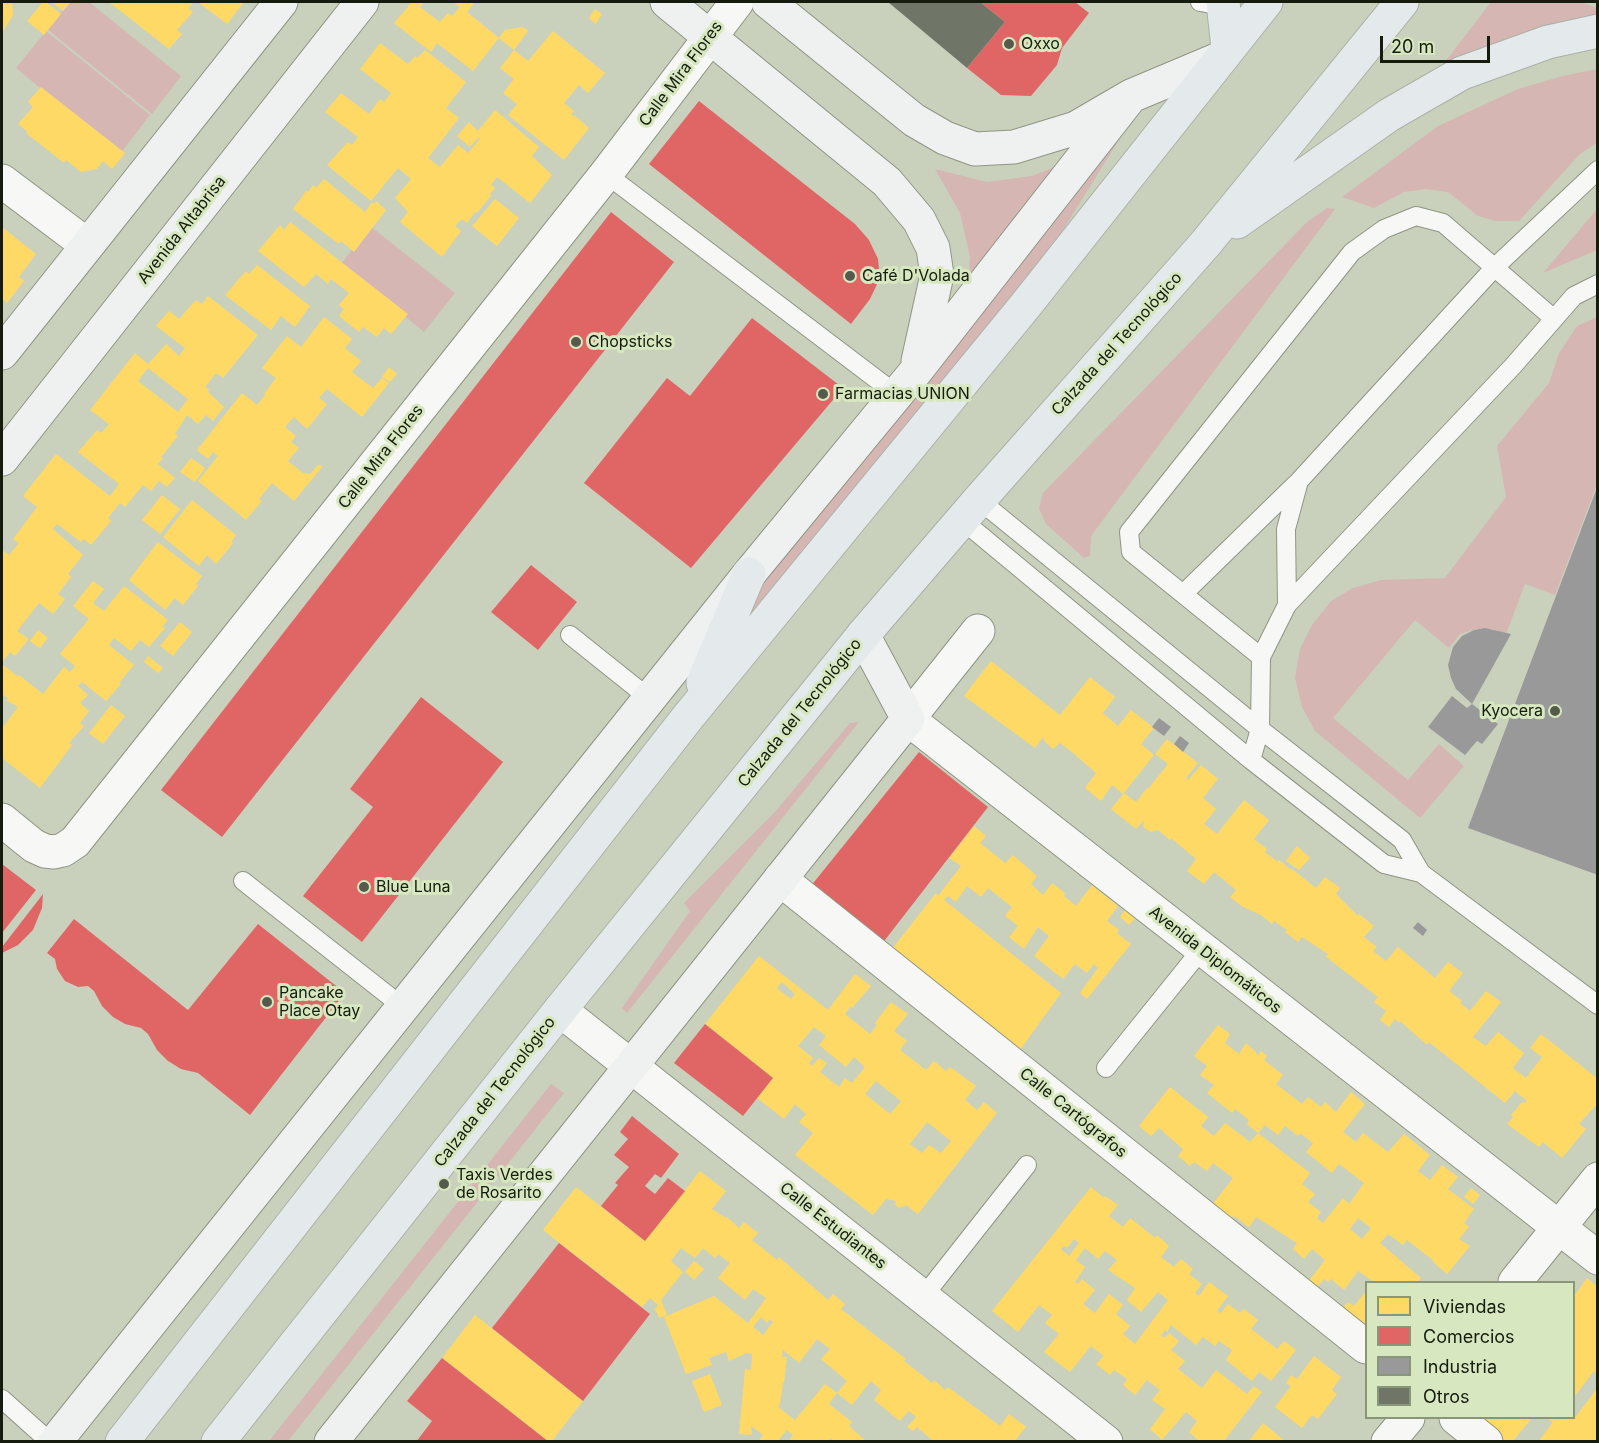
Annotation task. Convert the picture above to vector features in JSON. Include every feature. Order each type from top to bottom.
[{"type":"main road","points":[[122,1442],[688,717],[1025,306],[1266,2]]},
{"type":"main road","name":"Calzada del Tecnológico","points":[[218,1442],[560,1010],[863,635],[1206,243],[1402,2]]},
{"type":"main road","points":[[1215,3],[1223,54]]},
{"type":"main road","points":[[1206,243],[1389,115],[1462,74],[1548,42],[1598,31]]},
{"type":"main road","points":[[688,717],[749,574]]},
{"type":"street","points":[[2,353],[281,2]]},
{"type":"street","name":"Avenida Altabrisa","points":[[2,459],[362,2]]},
{"type":"street","points":[[668,2],[887,182],[919,220],[933,248],[937,275],[906,382]]},
{"type":"street","name":"Calle Mira Flores","points":[[2,820],[34,846],[45,851],[63,850],[75,842],[606,174],[737,2]]},
{"type":"street","points":[[768,2],[914,120],[945,138],[975,148],[1014,147],[1068,130],[1096,117],[1131,96],[1223,54]]},
{"type":"street","points":[[43,1433],[403,1007],[749,574],[906,382],[1131,96]]},
{"type":"street","points":[[2,181],[87,245]]},
{"type":"street","points":[[331,1442],[978,631]]},
{"type":"street","name":"Avenida Diplomáticos","points":[[863,635],[908,718],[1598,1258]]},
{"type":"street","name":"Calle Cartógrafos","points":[[780,879],[1365,1346]]},
{"type":"street","name":"Calle Estudiantes","points":[[560,1010],[1106,1442]]},
{"type":"street","points":[[1516,1281],[1598,1179]]},
{"type":"street","points":[[1389,1442],[1406,1419]]},
{"type":"street","points":[[1457,1419],[1486,1442]]},
{"type":"lane","points":[[1183,594],[1299,481],[1495,267],[1598,170]]},
{"type":"lane","points":[[606,174],[906,382]]},
{"type":"lane","points":[[1261,657],[1131,552],[1129,532],[1352,252],[1384,229],[1416,216],[1443,223],[1552,318]]},
{"type":"lane","points":[[1251,760],[1260,729],[1261,657],[1287,605],[1513,366],[1552,318],[1574,296],[1598,284]]},
{"type":"lane","points":[[1287,605],[1286,529],[1299,481]]},
{"type":"lane","points":[[970,510],[1260,729],[1402,840],[1420,873]]},
{"type":"lane","points":[[970,510],[1251,760],[1384,864],[1420,873],[1598,1005]]},
{"type":"lane","points":[[570,635],[650,699]]},
{"type":"lane","points":[[243,881],[403,1007]]},
{"type":"lane","points":[[1106,1068],[1202,950]]},
{"type":"lane","points":[[923,1297],[1027,1165]]},
{"type":"lane","points":[[3,1402],[43,1433],[50,1442]]},
{"type":"shaded area","points":[[70,2],[89,2],[181,76],[152,114],[47,29]]},
{"type":"shaded area","points":[[1491,2],[1581,2],[1597,8],[1597,18],[1441,67]]},
{"type":"shaded area","points":[[46,31],[150,115],[120,154],[16,68]]},
{"type":"shaded area","points":[[1597,69],[1597,143],[1580,154],[1519,221],[1496,221],[1478,216],[1448,192],[1426,189],[1404,192],[1374,208],[1342,197],[1438,126],[1518,89]]},
{"type":"shaded area","points":[[1139,108],[1051,249],[737,630],[765,574]]},
{"type":"shaded area","points":[[1062,164],[968,286],[970,257],[960,213],[935,169],[987,182],[1032,176]]},
{"type":"shaded area","points":[[1327,208],[1335,209],[1091,536],[1090,556],[1084,558],[1046,524],[1039,508],[1043,493],[1307,222]]},
{"type":"shaded area","points":[[1597,209],[1597,250],[1543,273]]},
{"type":"shaded area","points":[[370,226],[455,293],[424,332],[341,264]]},
{"type":"shaded area","points":[[1597,317],[1597,484],[1555,595],[1525,584],[1506,634],[1492,629],[1476,629],[1460,634],[1449,648],[1415,620],[1333,718],[1408,780],[1439,744],[1464,766],[1420,818],[1315,731],[1302,707],[1295,678],[1300,649],[1312,625],[1331,601],[1353,588],[1381,580],[1445,578],[1506,497],[1497,446],[1549,383],[1559,353],[1577,326]]},
{"type":"shaded area","points":[[859,722],[627,1013],[622,1008],[690,911],[684,903],[774,813],[850,723]]},
{"type":"shaded area","points":[[551,1084],[564,1093],[288,1441],[269,1441]]},
{"type":"building: Viviendas","points":[[2,2],[12,2],[13,15],[2,33]]},
{"type":"building: Viviendas","points":[[43,2],[61,14],[44,35],[27,21]]},
{"type":"building: Viviendas","points":[[52,2],[71,2],[63,11]]},
{"type":"building: Viviendas","points":[[109,2],[194,2],[188,8],[193,12],[177,30],[182,34],[169,49]]},
{"type":"building: Viviendas","points":[[198,2],[244,2],[227,24]]},
{"type":"building: Viviendas","points":[[412,2],[425,2],[420,7],[440,22],[448,13],[452,16],[460,7],[453,2],[475,2],[467,12],[499,38],[473,71],[437,43],[431,52],[394,23]]},
{"type":"building: Viviendas","points":[[595,9],[602,14],[596,24],[589,18]]},
{"type":"building: Viviendas","points":[[523,27],[528,31],[514,50],[499,38],[505,30]]},
{"type":"building: Viviendas","points":[[553,31],[605,73],[588,93],[579,85],[564,103],[574,111],[571,115],[589,128],[564,160],[508,115],[517,104],[503,93],[514,79],[500,68],[514,50],[528,61]]},
{"type":"building: Viviendas","points":[[380,43],[408,64],[425,50],[466,82],[446,108],[459,118],[428,158],[440,167],[458,145],[468,153],[480,139],[478,138],[470,147],[457,136],[469,122],[478,131],[495,110],[539,147],[532,156],[552,175],[530,203],[497,177],[491,185],[495,188],[491,196],[477,213],[475,212],[467,223],[462,219],[455,226],[461,231],[442,257],[400,222],[408,212],[395,198],[411,179],[398,168],[371,201],[327,165],[348,142],[352,145],[358,137],[325,112],[341,93],[369,114],[380,99],[384,102],[391,93],[360,69]]},
{"type":"building: Viviendas","points":[[41,87],[125,153],[112,169],[103,161],[97,169],[81,172],[66,160],[64,163],[18,124],[33,107],[28,102]]},
{"type":"building: Viviendas","points":[[324,179],[365,212],[372,202],[374,204],[376,201],[386,210],[354,252],[341,241],[339,244],[293,209],[306,191],[308,192],[313,185],[316,188]]},
{"type":"building: Viviendas","points":[[495,199],[519,218],[497,246],[472,226]]},
{"type":"building: Viviendas","points":[[290,222],[408,314],[391,334],[384,328],[377,337],[363,327],[359,332],[339,316],[344,309],[339,305],[349,293],[331,279],[328,284],[316,274],[304,287],[258,251],[280,225],[284,230]]},
{"type":"building: Viviendas","points":[[2,227],[36,254],[19,277],[24,281],[7,303],[2,299]]},
{"type":"building: Viviendas","points":[[257,265],[310,306],[295,327],[281,316],[271,330],[225,295],[246,271],[249,274]]},
{"type":"building: Viviendas","points":[[208,296],[258,335],[223,378],[216,373],[205,387],[224,407],[213,421],[206,415],[198,424],[187,415],[175,434],[178,436],[158,464],[175,478],[167,487],[159,481],[151,491],[143,485],[125,507],[120,503],[108,518],[111,521],[91,545],[84,539],[81,542],[57,524],[53,529],[83,555],[68,574],[71,577],[58,594],[65,599],[53,614],[39,603],[17,631],[29,639],[15,656],[10,652],[2,663],[2,550],[9,555],[19,543],[13,539],[37,507],[23,496],[56,454],[110,496],[119,484],[78,452],[97,430],[101,433],[109,424],[90,410],[135,353],[148,364],[166,344],[179,356],[185,348],[156,326],[169,311],[179,319],[196,300],[202,304]],"holes":[[[148,368],[188,399],[178,412],[138,381]]]},
{"type":"building: Viviendas","points":[[324,317],[352,339],[345,348],[361,361],[352,372],[373,388],[382,378],[389,383],[362,417],[327,389],[319,398],[327,404],[307,429],[294,417],[285,427],[296,436],[291,442],[299,448],[288,461],[303,473],[310,474],[318,465],[323,466],[294,501],[272,483],[259,499],[262,501],[246,520],[198,481],[218,456],[213,452],[208,459],[197,450],[242,393],[257,405],[265,395],[276,378],[262,368],[287,336],[301,347]]},
{"type":"building: Viviendas","points":[[389,367],[397,374],[390,382],[382,377]]},
{"type":"building: Viviendas","points":[[191,458],[205,468],[195,482],[180,472]]},
{"type":"building: Viviendas","points":[[162,495],[180,509],[160,534],[142,520]]},
{"type":"building: Viviendas","points":[[192,500],[236,535],[231,542],[233,543],[216,564],[207,555],[199,566],[163,537]]},
{"type":"building: Viviendas","points":[[158,542],[202,576],[196,584],[198,586],[183,605],[175,598],[165,610],[129,580]]},
{"type":"building: Viviendas","points":[[93,581],[104,589],[93,603],[104,611],[124,586],[168,620],[162,627],[165,628],[149,647],[140,640],[131,651],[114,638],[109,645],[134,665],[106,701],[82,682],[78,686],[88,695],[80,703],[89,711],[80,723],[84,726],[69,743],[72,745],[40,788],[2,758],[2,728],[18,707],[2,696],[2,664],[43,694],[64,667],[70,672],[75,666],[60,654],[89,619],[73,606]]},
{"type":"building: Viviendas","points":[[180,622],[192,632],[173,656],[160,646]]},
{"type":"building: Viviendas","points":[[38,630],[48,638],[40,648],[30,641]]},
{"type":"building: Viviendas","points":[[148,656],[163,668],[158,673],[144,662]]},
{"type":"building: Viviendas","points":[[991,661],[1060,715],[1090,677],[1115,697],[1103,713],[1118,726],[1131,710],[1154,728],[1141,744],[1154,755],[1123,794],[1112,785],[1101,801],[1085,788],[1096,773],[1072,752],[1060,743],[1053,749],[1043,737],[1035,748],[964,696]]},
{"type":"building: Viviendas","points":[[111,705],[125,716],[103,744],[89,733]]},
{"type":"building: Viviendas","points":[[1167,739],[1198,763],[1186,778],[1188,780],[1201,765],[1218,779],[1203,798],[1216,809],[1204,824],[1217,834],[1244,800],[1269,820],[1254,839],[1267,849],[1265,852],[1316,888],[1325,877],[1340,888],[1336,894],[1358,916],[1359,914],[1374,926],[1364,937],[1377,947],[1373,951],[1386,961],[1398,947],[1435,978],[1448,962],[1463,973],[1449,991],[1470,1011],[1486,991],[1501,1002],[1473,1037],[1486,1046],[1498,1032],[1524,1053],[1513,1068],[1526,1078],[1542,1057],[1530,1048],[1541,1034],[1598,1079],[1598,1103],[1579,1124],[1586,1129],[1562,1158],[1543,1142],[1539,1147],[1507,1124],[1522,1102],[1527,1101],[1515,1091],[1505,1103],[1429,1042],[1427,1045],[1400,1021],[1400,1023],[1395,1019],[1389,1027],[1380,1020],[1386,1011],[1374,1002],[1378,997],[1326,957],[1328,954],[1302,937],[1298,942],[1274,921],[1272,924],[1261,915],[1243,907],[1230,897],[1236,890],[1214,872],[1204,884],[1187,871],[1196,859],[1171,838],[1170,840],[1158,830],[1151,832],[1143,827],[1144,820],[1136,829],[1111,809],[1124,793],[1136,802],[1168,764],[1155,754]]},
{"type":"building: Viviendas","points":[[974,826],[986,836],[980,843],[1005,863],[1013,855],[1037,876],[1031,884],[1043,895],[1052,883],[1076,906],[1092,885],[1118,906],[1107,921],[1119,930],[1117,933],[1131,944],[1087,999],[1080,993],[1098,968],[1094,964],[1087,973],[1075,964],[1063,979],[1034,956],[1049,936],[1038,927],[1024,949],[1009,937],[1018,926],[1005,916],[1012,907],[988,888],[981,897],[967,886],[956,902],[948,896],[944,900],[1061,993],[1020,1050],[892,949],[936,893],[938,896],[961,866],[949,858]]},
{"type":"building: Viviendas","points":[[1297,846],[1310,858],[1299,870],[1286,861]]},
{"type":"building: Viviendas","points":[[1125,910],[1135,918],[1129,925],[1120,917]]},
{"type":"building: Viviendas","points":[[759,956],[828,1010],[855,974],[871,986],[845,1014],[870,1034],[877,1025],[875,1023],[891,1002],[908,1014],[894,1031],[907,1041],[900,1050],[926,1070],[934,1061],[946,1071],[950,1067],[976,1086],[965,1100],[977,1110],[984,1102],[997,1113],[918,1214],[906,1205],[899,1208],[895,1204],[896,1201],[886,1199],[873,1215],[795,1155],[813,1133],[799,1122],[806,1114],[795,1104],[784,1119],[757,1098],[773,1078],[705,1024]],"holes":[[[782,982],[795,994],[791,999],[777,988]],[[814,1027],[826,1036],[819,1045],[846,1067],[854,1057],[865,1067],[852,1083],[845,1078],[839,1087],[820,1072],[827,1063],[819,1058],[812,1066],[809,1063],[813,1058],[798,1046]],[[876,1081],[901,1101],[890,1114],[865,1094]],[[927,1122],[951,1141],[941,1153],[929,1145],[922,1153],[910,1144]]]},
{"type":"building: Viviendas","points":[[1218,1025],[1230,1034],[1225,1043],[1239,1054],[1246,1043],[1256,1054],[1258,1055],[1261,1051],[1267,1056],[1264,1060],[1283,1075],[1276,1084],[1302,1104],[1308,1097],[1321,1107],[1325,1102],[1336,1112],[1351,1092],[1365,1104],[1343,1132],[1356,1142],[1363,1133],[1388,1152],[1404,1134],[1430,1155],[1418,1171],[1430,1180],[1442,1165],[1458,1177],[1448,1189],[1474,1209],[1464,1223],[1469,1227],[1459,1239],[1470,1246],[1447,1274],[1407,1240],[1403,1245],[1388,1234],[1380,1243],[1421,1278],[1418,1281],[1373,1281],[1358,1271],[1344,1290],[1331,1279],[1328,1282],[1324,1279],[1313,1292],[1305,1286],[1325,1260],[1312,1249],[1304,1259],[1293,1249],[1297,1243],[1256,1217],[1249,1227],[1234,1216],[1228,1224],[1209,1209],[1233,1178],[1213,1163],[1207,1171],[1194,1162],[1190,1166],[1178,1156],[1183,1149],[1159,1128],[1151,1136],[1139,1126],[1170,1087],[1208,1117],[1201,1126],[1214,1136],[1225,1123],[1250,1142],[1258,1133],[1247,1124],[1249,1120],[1235,1109],[1232,1113],[1207,1093],[1214,1085],[1200,1075],[1207,1066],[1194,1056]],"holes":[[[1265,1125],[1278,1135],[1285,1126],[1298,1136],[1300,1133],[1313,1143],[1306,1152],[1332,1173],[1339,1164],[1364,1183],[1349,1204],[1343,1198],[1323,1223],[1317,1218],[1321,1212],[1308,1202],[1315,1194],[1302,1184],[1310,1173],[1258,1133]],[[1358,1218],[1371,1228],[1362,1239],[1350,1229]]]},
{"type":"building: Viviendas","points":[[700,1171],[726,1191],[712,1209],[727,1217],[739,1228],[744,1222],[758,1233],[752,1240],[777,1260],[779,1257],[828,1300],[833,1294],[845,1304],[841,1309],[906,1359],[904,1361],[932,1383],[934,1380],[945,1390],[948,1387],[1000,1426],[1009,1414],[1026,1427],[1016,1439],[1019,1442],[934,1442],[917,1427],[913,1431],[907,1427],[916,1417],[909,1411],[900,1421],[874,1400],[881,1390],[871,1381],[852,1405],[837,1393],[829,1404],[852,1422],[849,1426],[867,1442],[835,1442],[830,1438],[828,1442],[788,1442],[793,1435],[787,1430],[777,1442],[758,1442],[763,1435],[751,1426],[752,1435],[739,1434],[745,1369],[751,1370],[752,1354],[747,1353],[729,1361],[726,1352],[709,1358],[712,1365],[686,1374],[664,1317],[714,1296],[748,1323],[766,1298],[753,1289],[745,1300],[718,1278],[730,1263],[718,1254],[715,1258],[703,1248],[695,1258],[681,1248],[671,1261],[683,1272],[661,1300],[667,1315],[659,1318],[655,1309],[658,1305],[650,1298],[642,1307],[543,1230],[576,1187],[645,1241]],"holes":[[[761,1317],[767,1323],[770,1319],[773,1322],[763,1335],[753,1327]],[[817,1339],[830,1349],[821,1359],[847,1381],[837,1393],[825,1384],[795,1420],[778,1407],[787,1357],[782,1357],[783,1350],[799,1363]]]},
{"type":"building: Viviendas","points":[[1091,1187],[1104,1198],[1105,1196],[1118,1205],[1109,1216],[1123,1227],[1130,1218],[1155,1238],[1157,1235],[1169,1246],[1161,1257],[1174,1267],[1181,1259],[1193,1269],[1189,1274],[1202,1284],[1195,1293],[1199,1296],[1209,1282],[1228,1296],[1217,1311],[1221,1313],[1228,1304],[1240,1313],[1244,1309],[1258,1320],[1251,1329],[1277,1349],[1284,1341],[1296,1350],[1271,1381],[1259,1372],[1252,1381],[1226,1360],[1232,1350],[1219,1341],[1215,1346],[1203,1337],[1196,1345],[1171,1325],[1161,1336],[1165,1338],[1169,1333],[1179,1341],[1171,1350],[1185,1361],[1178,1369],[1202,1388],[1216,1370],[1247,1394],[1254,1386],[1262,1392],[1223,1442],[1200,1442],[1189,1432],[1197,1421],[1186,1412],[1162,1440],[1150,1429],[1165,1409],[1152,1400],[1160,1390],[1147,1380],[1135,1395],[1123,1385],[1127,1379],[1114,1370],[1110,1375],[1096,1364],[1104,1356],[1091,1346],[1070,1372],[1044,1352],[1059,1334],[1045,1323],[1052,1315],[1039,1305],[1018,1332],[992,1311]],"holes":[[[1074,1239],[1079,1243],[1069,1256],[1061,1249],[1064,1246],[1067,1248]],[[1085,1248],[1098,1259],[1105,1251],[1117,1260],[1108,1270],[1135,1288],[1127,1300],[1141,1312],[1158,1292],[1168,1300],[1135,1344],[1123,1334],[1130,1326],[1116,1314],[1123,1305],[1109,1294],[1095,1313],[1083,1304],[1095,1290],[1082,1279],[1078,1284],[1075,1282],[1085,1267],[1076,1260]]]},
{"type":"building: Viviendas","points":[[1471,1188],[1480,1195],[1473,1204],[1464,1197]]},
{"type":"building: Viviendas","points":[[694,1261],[704,1269],[694,1280],[685,1272]]},
{"type":"building: Viviendas","points":[[1587,1278],[1598,1287],[1598,1374],[1594,1371],[1575,1396],[1575,1295]]},
{"type":"building: Viviendas","points":[[1365,1292],[1365,1334],[1339,1313],[1348,1302],[1354,1306]]},
{"type":"building: Viviendas","points":[[475,1315],[583,1401],[551,1442],[442,1358]]},
{"type":"building: Viviendas","points":[[1314,1356],[1341,1377],[1332,1390],[1337,1394],[1318,1419],[1312,1415],[1302,1428],[1275,1407],[1291,1386],[1286,1383],[1291,1375],[1297,1379]]},
{"type":"building: Viviendas","points":[[710,1374],[722,1405],[704,1412],[692,1381]]},
{"type":"building: Viviendas","points":[[1598,1387],[1598,1442],[1538,1442],[1553,1422],[1548,1419],[1575,1418]]},
{"type":"building: Viviendas","points":[[1473,1419],[1531,1419],[1512,1442],[1502,1442]]},
{"type":"building: Viviendas","points":[[1263,1423],[1286,1442],[1248,1442]]},
{"type":"building: Comercios","points":[[980,2],[1075,2],[1089,13],[1062,48],[1057,65],[1031,96],[1001,95],[967,68],[1005,22]]},
{"type":"building: Comercios","points":[[699,101],[855,224],[869,240],[878,259],[880,278],[870,299],[851,324],[649,164]]},
{"type":"building: Comercios","points":[[611,212],[674,262],[222,837],[161,790]]},
{"type":"building: Comercios","points":[[752,318],[843,388],[691,568],[584,483],[667,378],[690,396]]},
{"type":"building: Comercios","points":[[531,565],[577,602],[538,650],[491,612]]},
{"type":"building: Comercios","points":[[421,697],[503,762],[362,942],[303,896],[373,807],[350,789]]},
{"type":"building: Comercios","points":[[919,752],[988,807],[878,949],[806,892]]},
{"type":"building: Comercios","points":[[2,864],[36,890],[2,933]]},
{"type":"building: Comercios","points":[[43,894],[42,908],[33,930],[18,945],[2,953],[2,947]]},
{"type":"building: Comercios","points":[[74,919],[188,1010],[258,924],[345,993],[250,1115],[198,1073],[181,1069],[168,1061],[157,1050],[148,1034],[141,1028],[125,1024],[113,1017],[88,986],[78,987],[65,981],[57,969],[55,959],[47,953]]},
{"type":"building: Comercios","points":[[705,1024],[773,1078],[743,1116],[674,1063]]},
{"type":"building: Comercios","points":[[632,1116],[679,1154],[661,1178],[655,1174],[645,1186],[655,1194],[668,1178],[685,1191],[645,1241],[601,1206],[618,1185],[615,1183],[629,1167],[614,1155],[628,1139],[620,1132]]},
{"type":"building: Comercios","points":[[559,1243],[650,1314],[583,1401],[492,1328]]},
{"type":"building: Comercios","points":[[442,1358],[549,1442],[416,1442],[432,1421],[407,1401]]},
{"type":"building: Industria","name":"Kyocera","points":[[1598,485],[1598,875],[1468,828]]},
{"type":"building: Industria","points":[[1485,628],[1511,634],[1472,704],[1456,689],[1451,678],[1448,665],[1453,647],[1462,636],[1474,630]]},
{"type":"building: Industria","points":[[1452,696],[1467,708],[1472,704],[1498,724],[1482,744],[1477,741],[1465,755],[1428,727]]},
{"type":"building: Industria","points":[[1159,718],[1171,727],[1164,736],[1152,727]]},
{"type":"building: Industria","points":[[1180,736],[1189,743],[1183,752],[1174,744]]},
{"type":"building: Industria","points":[[1418,922],[1427,930],[1423,936],[1413,928]]},
{"type":"building: Otros","points":[[888,2],[980,2],[1005,22],[967,68]]},
{"type":"place","name":"Oxxo","points":[[1009,44]]},
{"type":"place","name":"Café D'Volada","points":[[850,276]]},
{"type":"place","name":"Chopsticks","points":[[576,342]]},
{"type":"place","name":"Farmacias UNION","points":[[823,394]]},
{"type":"place","name":"Kyocera","points":[[1555,711]]},
{"type":"place","name":"Blue Luna","points":[[364,887]]},
{"type":"place","name":"Pancake Place Otay","points":[[267,1002]]},
{"type":"place","name":"Taxis Verdes de Rosarito","points":[[444,1184]]}]
